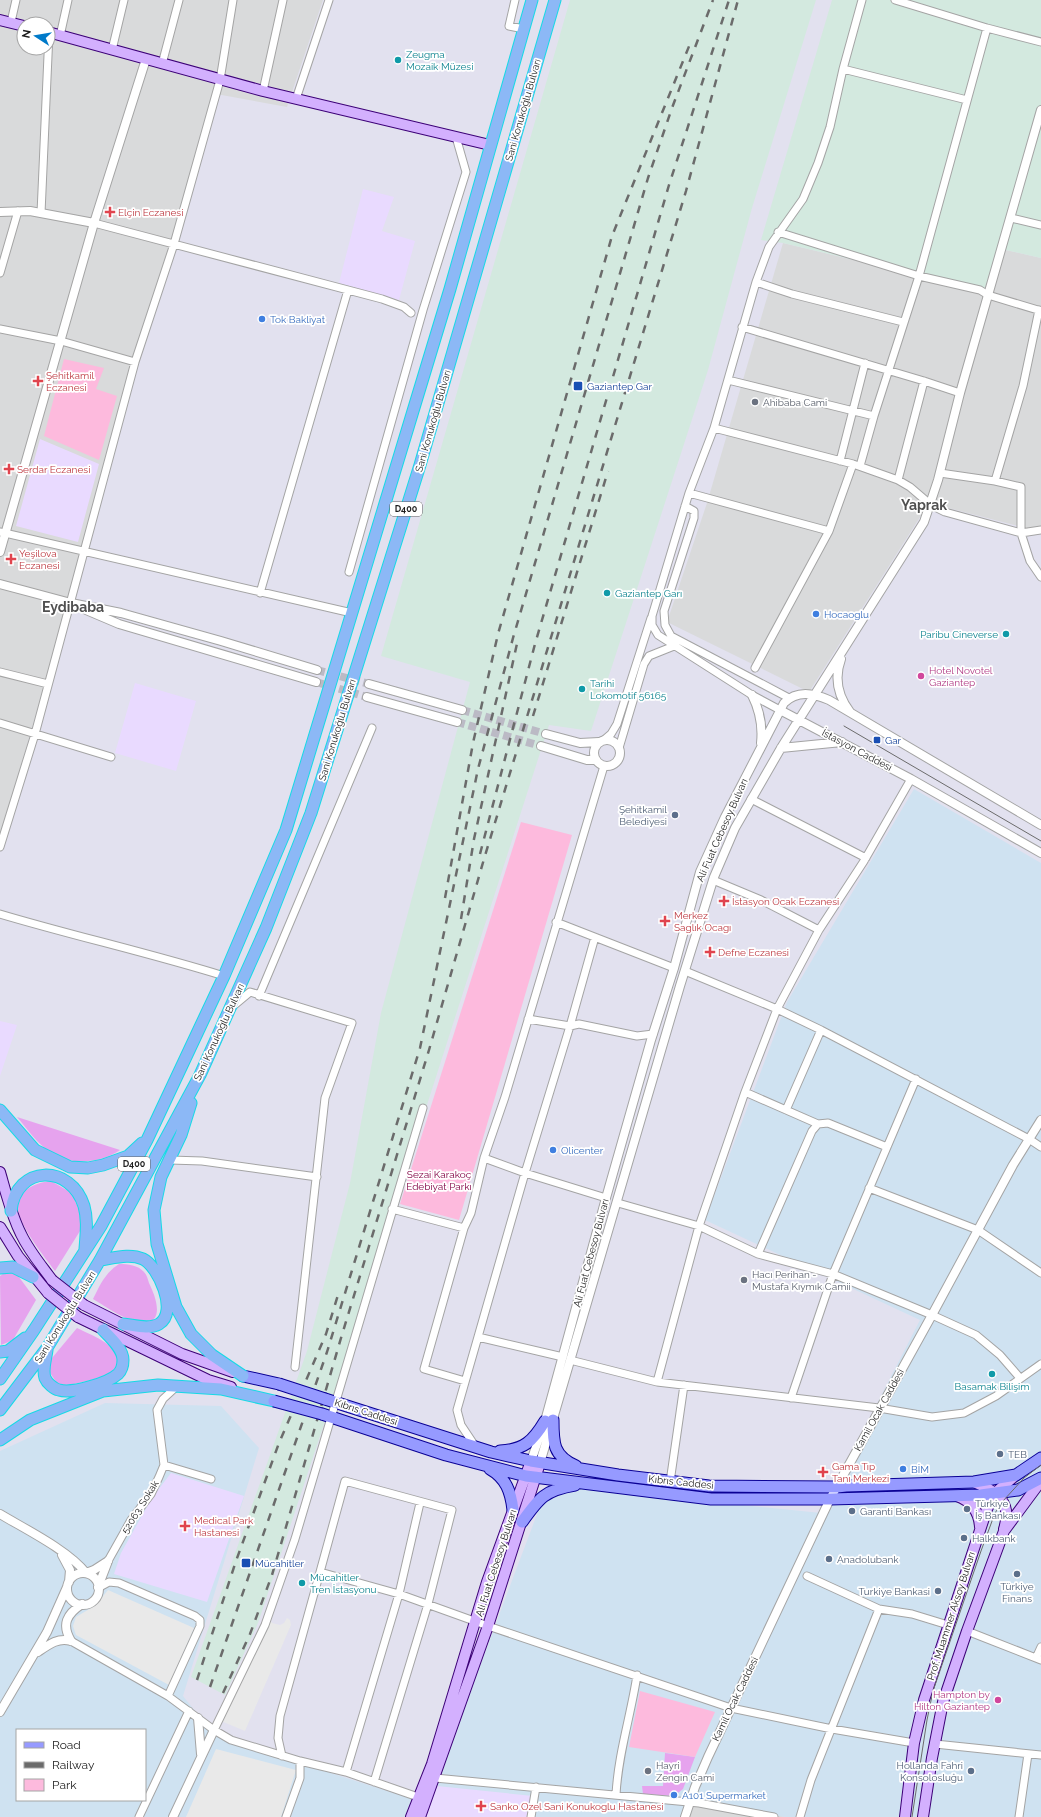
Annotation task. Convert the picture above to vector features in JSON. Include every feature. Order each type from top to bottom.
[{"type":"highway","name":"Sani Konukoğlu Bulvarı","points":[[0,1379],[34,1330],[101,1226],[148,1138],[224,976],[286,830],[450,289],[532,0]]},
{"type":"highway","name":"Sani Konukoğlu Bulvarı","points":[[0,1410],[47,1348],[100,1260],[200,1075],[266,928],[311,814],[420,465],[555,0]]},
{"type":"highway","points":[[200,1075],[181,1135],[161,1176],[154,1210],[157,1244],[176,1307],[191,1334],[212,1355],[243,1376]]},
{"type":"highway","points":[[0,1110],[35,1150],[70,1167],[88,1168],[128,1156],[148,1138]]},
{"type":"highway","points":[[12,1211],[13,1199],[18,1190],[30,1179],[42,1174],[48,1174],[68,1183],[78,1193],[86,1213],[87,1226],[84,1252]]},
{"type":"highway","points":[[100,1260],[128,1256],[142,1259],[154,1268],[167,1298],[167,1313],[164,1320],[158,1324],[145,1327],[123,1324]]},
{"type":"highway","points":[[0,1268],[13,1267],[33,1277]]},
{"type":"highway","points":[[0,1352],[8,1351],[34,1330]]},
{"type":"highway","points":[[47,1348],[44,1370],[46,1378],[52,1386],[59,1390],[68,1390],[103,1383],[119,1374],[123,1359],[117,1345],[103,1330]]},
{"type":"highway","points":[[0,1440],[30,1420],[103,1390],[158,1385],[221,1389],[274,1401]]},
{"type":"main road","points":[[0,20],[16,24]]},
{"type":"main road","points":[[56,35],[263,92],[296,98],[490,145]]},
{"type":"main road","points":[[0,1172],[21,1234],[52,1280],[84,1305],[182,1354],[243,1376]]},
{"type":"main road","points":[[0,1227],[7,1241],[33,1277],[48,1293],[78,1317],[103,1330],[208,1380],[485,1466],[531,1477],[711,1499],[830,1499],[957,1496],[1018,1490],[1041,1478]]},
{"type":"main road","name":"Kıbrıs Caddesi","points":[[243,1376],[279,1384],[491,1452],[536,1462],[670,1482],[709,1486],[837,1488],[846,1486],[974,1482],[1016,1475],[1041,1458]]},
{"type":"main road","points":[[491,1452],[520,1448],[530,1442],[549,1421]]},
{"type":"main road","points":[[549,1421],[556,1450],[564,1459],[590,1471]]},
{"type":"main road","name":"Ali Fuat Cebesoy Bulvarı","points":[[411,1817],[432,1764],[487,1582],[513,1510],[531,1477],[536,1462]]},
{"type":"main road","points":[[485,1466],[498,1474],[509,1488],[513,1510]]},
{"type":"main road","name":"Prof. Muammer Aksoy Bulvarı","points":[[905,1817],[914,1743],[924,1700],[948,1624],[980,1527],[995,1493],[1016,1475]]},
{"type":"main road","points":[[420,1817],[488,1626],[522,1522],[531,1477]]},
{"type":"main road","name":"Prof. Muammer Aksoy Bulvarı","points":[[923,1817],[943,1702],[967,1631],[1004,1531],[1041,1481]]},
{"type":"main road","points":[[974,1482],[1000,1496],[1005,1507],[1006,1518],[1004,1531]]},
{"type":"main road","points":[[522,1522],[544,1495],[557,1488],[588,1484]]},
{"type":"main road","points":[[957,1496],[966,1500],[973,1506],[978,1515],[980,1527]]},
{"type":"street","points":[[11,22],[16,0]]},
{"type":"street","points":[[60,36],[68,0]]},
{"type":"street","points":[[112,50],[124,0]]},
{"type":"street","points":[[162,64],[179,0]]},
{"type":"street","points":[[0,846],[35,734],[135,362],[174,244],[220,80],[233,0]]},
{"type":"street","points":[[263,92],[283,0]]},
{"type":"street","points":[[296,98],[329,0]]},
{"type":"street","points":[[515,0],[509,26],[524,29]]},
{"type":"street","points":[[596,760],[594,752],[602,741],[611,734],[617,724],[652,616],[689,493],[714,428],[742,327],[769,247],[802,199],[818,163],[830,127],[843,69],[862,0]]},
{"type":"street","points":[[895,0],[987,28],[1041,42]]},
{"type":"street","points":[[754,668],[828,531],[857,465],[919,276],[987,28]]},
{"type":"street","points":[[41,212],[48,56]]},
{"type":"street","points":[[0,552],[2,533],[61,341],[94,223],[146,59]]},
{"type":"street","points":[[843,69],[967,100]]},
{"type":"street","points":[[566,1359],[618,1203],[713,880],[735,828],[781,748],[915,538],[931,505],[960,393],[1041,110]]},
{"type":"street","points":[[350,572],[423,310],[466,172],[456,137]]},
{"type":"street","points":[[0,273],[18,211]]},
{"type":"street","points":[[0,212],[41,212],[94,223],[382,299],[404,307],[411,313]]},
{"type":"street","points":[[1011,218],[1041,225]]},
{"type":"street","points":[[778,232],[919,276],[980,290],[988,295],[1040,310],[1023,386],[995,481]]},
{"type":"street","points":[[756,282],[792,294],[903,322]]},
{"type":"street","points":[[260,593],[348,290]]},
{"type":"street","points":[[742,327],[960,393]]},
{"type":"street","points":[[0,329],[61,341],[135,362]]},
{"type":"street","points":[[840,461],[865,363]]},
{"type":"street","points":[[728,380],[874,416]]},
{"type":"street","points":[[898,480],[924,381]]},
{"type":"street","points":[[714,428],[857,465],[898,480],[910,487],[931,505],[945,512],[1021,533],[1041,530]]},
{"type":"street","points":[[940,473],[995,481],[1020,487],[1021,533],[1030,561],[1041,577]]},
{"type":"street","points":[[689,493],[828,531]]},
{"type":"street","points":[[685,506],[694,511],[694,518],[664,611],[665,625],[671,636],[789,698],[801,694],[815,694],[828,700],[1041,825]]},
{"type":"street","points":[[2,533],[352,613]]},
{"type":"street","points":[[0,584],[221,641],[317,670]]},
{"type":"street","points":[[71,603],[119,624],[316,682]]},
{"type":"street","name":"İstasyon Caddesi","points":[[652,616],[652,625],[658,636],[752,695],[911,779],[1041,853]]},
{"type":"street","points":[[541,746],[587,760],[596,760],[604,766],[611,765],[618,760],[620,756],[619,748],[644,664],[649,656],[674,646]]},
{"type":"street","points":[[844,651],[838,667],[837,680],[843,702],[852,714]]},
{"type":"street","points":[[0,672],[48,684]]},
{"type":"street","points":[[369,684],[462,710]]},
{"type":"street","points":[[752,695],[759,710],[762,723],[761,746]]},
{"type":"street","points":[[367,697],[457,722]]},
{"type":"street","name":"Ali Fuat Cebesoy Bulvarı","points":[[536,1462],[566,1359],[606,1198],[652,1034],[674,968],[700,872],[725,817],[761,746],[780,710],[789,698]]},
{"type":"street","points":[[0,723],[111,757]]},
{"type":"street","points":[[259,996],[372,728]]},
{"type":"street","points":[[546,734],[580,743],[613,741],[619,748]]},
{"type":"street","points":[[781,748],[842,742]]},
{"type":"street","points":[[465,1381],[424,1369],[464,1228],[471,1213],[484,1158],[505,1097],[556,922],[604,766]]},
{"type":"street","points":[[657,1382],[699,1226],[745,1092],[777,1009],[819,930],[866,858],[911,779]]},
{"type":"street","points":[[751,799],[866,858]]},
{"type":"street","points":[[713,880],[761,900],[819,930]]},
{"type":"street","points":[[0,914],[54,930],[186,964],[224,976]]},
{"type":"street","points":[[556,922],[674,968]]},
{"type":"street","points":[[475,1446],[461,1425],[457,1410],[525,1173],[570,1026],[594,937]]},
{"type":"street","points":[[685,971],[777,1009],[821,1030],[1029,1139],[1041,1147]]},
{"type":"street","points":[[230,1009],[250,992],[259,996],[352,1023],[325,1098],[295,1367]]},
{"type":"street","points":[[528,1019],[570,1026],[579,1024],[637,1036],[652,1034]]},
{"type":"street","points":[[786,1110],[821,1030]]},
{"type":"street","points":[[791,1398],[833,1274],[916,1079]]},
{"type":"street","points":[[745,1092],[818,1124],[828,1123],[886,1147]]},
{"type":"street","points":[[173,1817],[201,1755],[265,1624],[295,1539],[330,1400],[423,1108]]},
{"type":"street","name":"Kamil Ocak Caddesi","points":[[685,1817],[689,1802],[708,1757],[830,1499],[1013,1165],[1041,1120]]},
{"type":"street","points":[[758,1254],[812,1131],[818,1124]]},
{"type":"street","points":[[484,1158],[525,1173],[606,1198]]},
{"type":"street","points":[[170,1160],[202,1161],[316,1177]]},
{"type":"street","points":[[869,1188],[978,1230],[1041,1273]]},
{"type":"street","points":[[618,1203],[699,1226],[758,1254],[833,1274],[932,1315],[976,1335],[1000,1355],[1020,1378]]},
{"type":"street","points":[[392,1209],[464,1228]]},
{"type":"street","points":[[478,1337],[657,1382],[879,1408],[932,1417],[964,1413],[996,1396],[1041,1364]]},
{"type":"street","points":[[670,1482],[684,1386]]},
{"type":"street","points":[[176,1387],[163,1399],[157,1410],[164,1465],[211,1479]]},
{"type":"street","name":"52063. Sokak","points":[[108,1561],[131,1520],[151,1494],[164,1465]]},
{"type":"street","points":[[282,1756],[278,1738],[280,1716],[345,1480],[420,1503],[452,1510],[428,1604],[374,1782]]},
{"type":"street","points":[[346,1772],[399,1594],[420,1503]]},
{"type":"street","points":[[0,1514],[58,1550],[80,1566],[86,1573],[94,1578],[98,1588]]},
{"type":"street","points":[[58,1550],[68,1566],[67,1592],[73,1601],[82,1604]]},
{"type":"street","points":[[0,1712],[47,1632],[68,1584],[75,1575],[94,1570],[108,1561]]},
{"type":"street","points":[[71,1641],[68,1635],[68,1618],[72,1611],[82,1604],[92,1601],[98,1593],[98,1588],[108,1561]]},
{"type":"street","points":[[320,1572],[399,1594],[476,1622],[637,1675],[731,1708],[832,1729],[914,1743]]},
{"type":"street","points":[[807,1576],[879,1609],[912,1614],[948,1624]]},
{"type":"street","points":[[98,1588],[109,1582],[119,1583],[195,1616],[200,1620],[200,1626],[168,1696]]},
{"type":"street","points":[[800,1817],[811,1780],[879,1609]]},
{"type":"street","points":[[967,1631],[1038,1659],[1041,1647]]},
{"type":"street","points":[[35,1654],[52,1642],[66,1640],[71,1641],[168,1696],[214,1730],[231,1740],[282,1756],[346,1772],[418,1797]]},
{"type":"street","points":[[616,1795],[617,1779],[624,1739],[637,1675]]},
{"type":"street","points":[[139,1817],[189,1711]]},
{"type":"street","points":[[198,1718],[201,1755]]},
{"type":"street","points":[[935,1744],[1041,1755]]},
{"type":"street","points":[[1019,1817],[1028,1754]]},
{"type":"street","points":[[286,1817],[300,1778],[300,1761]]},
{"type":"street","points":[[435,1778],[689,1802],[774,1817]]},
{"type":"street","points":[[531,1817],[536,1787]]},
{"type":"shaded area","points":[[0,0],[323,0],[287,107],[216,94],[0,838]]},
{"type":"shaded area","points":[[570,0],[816,0],[752,208],[708,370],[591,731],[549,725],[338,1382],[258,1623],[225,1695],[191,1677],[307,1351],[350,1183],[381,1013],[470,682],[381,656]]},
{"type":"shaded area","points":[[832,0],[1041,0],[1041,258],[997,248],[984,291],[783,243],[761,240]]},
{"type":"shaded area","points":[[363,189],[394,197],[382,231],[415,241],[399,300],[339,283]]},
{"type":"shaded area","points":[[783,243],[983,291],[997,248],[1041,258],[1041,532],[929,503],[809,692],[667,622],[707,503]]},
{"type":"shaded area","points":[[40,439],[99,464],[78,542],[16,526]]},
{"type":"shaded area","points":[[135,683],[196,701],[176,771],[115,753]]},
{"type":"shaded area","points":[[914,789],[1041,863],[1041,1817],[786,1817],[688,1803],[685,1817],[0,1817],[0,1451],[105,1403],[221,1406],[259,1448],[183,1696],[215,1736],[428,1804],[548,1485],[821,1513],[920,1320],[705,1220],[787,1002]]},
{"type":"shaded area","points":[[0,1021],[17,1025],[0,1076]]},
{"type":"shaded area","points":[[17,1117],[120,1150],[104,1158],[95,1160],[67,1160],[51,1153],[41,1145]]},
{"type":"shaded area","points":[[51,1181],[72,1193],[82,1218],[80,1231],[55,1271],[34,1242],[20,1217],[18,1210],[18,1203],[23,1193],[39,1183]]},
{"type":"shaded area","points":[[119,1264],[136,1266],[146,1275],[154,1294],[157,1308],[157,1314],[150,1322],[143,1323],[131,1320],[117,1314],[93,1299],[106,1275]]},
{"type":"shaded area","points":[[7,1271],[16,1273],[36,1300],[13,1340],[1,1345],[0,1276]]},
{"type":"shaded area","points":[[77,1328],[110,1346],[118,1359],[115,1367],[108,1376],[65,1386],[57,1383],[48,1370],[52,1358]]},
{"type":"shaded area","name":"Medical Park Hastanesi","points":[[171,1473],[244,1496],[207,1602],[114,1574],[121,1553],[152,1498]]},
{"type":"shaded area","points":[[108,1590],[194,1628],[169,1685],[76,1635],[73,1626],[76,1617],[96,1605]]},
{"type":"shaded area","points":[[287,1618],[290,1620],[291,1625],[245,1731],[221,1721],[270,1619],[272,1623],[280,1625],[284,1623]]},
{"type":"shaded area","points":[[216,1749],[296,1770],[281,1817],[186,1817]]},
{"type":"shaded area","points":[[665,1753],[695,1757],[683,1789],[674,1796],[643,1794],[642,1786],[663,1786]]},
{"type":"shaded area","name":"Sanko Ozel Sani Konukoglu Hastanesi","points":[[437,1786],[533,1796],[530,1817],[426,1817]]},
{"type":"shaded area","points":[[688,1803],[786,1817],[685,1817]]},
{"type":"green space","points":[[64,359],[104,368],[96,389],[117,396],[99,460],[44,436]]},
{"type":"green space","name":"Sezai Karakoç Edebiyat Parkı","points":[[521,822],[572,835],[459,1220],[400,1204]]},
{"type":"green space","points":[[640,1691],[715,1712],[695,1757],[629,1747]]},
{"type":"tunnel","points":[[317,670],[369,684]]},
{"type":"tunnel","points":[[316,682],[367,697]]},
{"type":"tunnel","points":[[462,710],[546,734]]},
{"type":"tunnel","points":[[457,722],[541,746]]},
{"type":"tram line","points":[[844,726],[1041,841]]},
{"type":"tram line","points":[[912,1817],[933,1691],[981,1551],[995,1513],[1003,1501],[1024,1478],[1041,1465]]},
{"type":"railway","points":[[210,1687],[327,1352],[420,1048],[478,769],[513,638],[648,178],[672,108],[713,0]]},
{"type":"railway","points":[[480,854],[535,644],[669,185],[729,0]]},
{"type":"railway","points":[[223,1693],[250,1634],[272,1575],[341,1338],[429,1050],[484,859],[686,191],[738,0]]},
{"type":"railway","points":[[445,898],[473,743],[498,634],[612,236],[692,39]]},
{"type":"railway","points":[[533,716],[608,471]]},
{"type":"railway","points":[[461,919],[474,839],[518,639]]},
{"type":"railway","points":[[197,1680],[236,1561],[279,1443],[326,1334],[338,1295]]},
{"type":"place","name":"Zeugma Mozaik Müzesi","points":[[398,60]]},
{"type":"place","name":"Elçin Eczanesi","points":[[110,212]]},
{"type":"place","name":"Tok Bakliyat","points":[[262,319]]},
{"type":"place","name":"Şehitkamil Eczanesi","points":[[38,381]]},
{"type":"place","name":"Gaziantep Gar","points":[[578,386]]},
{"type":"place","name":"Ahibaba Cami","points":[[755,402]]},
{"type":"place","name":"Serdar Eczanesi","points":[[9,469]]},
{"type":"place","name":"Yeşilova Eczanesi","points":[[11,559]]},
{"type":"place","name":"Gaziantep Garı","points":[[607,593]]},
{"type":"place","name":"Hocaoglu","points":[[816,614]]},
{"type":"place","name":"Paribu Cineverse","points":[[1006,634]]},
{"type":"place","name":"Hotel Novotel Gaziantep","points":[[921,676]]},
{"type":"place","name":"Tarihi Lokomotif 56165","points":[[582,689]]},
{"type":"place","name":"Gar","points":[[877,740]]},
{"type":"place","name":"Şehitkamil Belediyesi","points":[[675,815]]},
{"type":"place","name":"İstasyon Ocak Eczanesi","points":[[724,901]]},
{"type":"place","name":"Merkez Saglık Ocagı","points":[[665,921]]},
{"type":"place","name":"Defne Eczanesi","points":[[710,952]]},
{"type":"place","name":"Olicenter","points":[[553,1150]]},
{"type":"place","name":"Hacı Perihan - Mustafa Kıymık Camii","points":[[744,1280]]},
{"type":"place","name":"Basamak Bilişim","points":[[992,1374]]},
{"type":"place","name":"TEB","points":[[1000,1454]]},
{"type":"place","name":"BİM","points":[[903,1469]]},
{"type":"place","name":"Gama Tıp Tanı Merkezi","points":[[823,1472]]},
{"type":"place","name":"Türkiye İş Bankası","points":[[967,1509]]},
{"type":"place","name":"Garanti Bankası","points":[[852,1511]]},
{"type":"place","name":"Medical Park Hastanesi","points":[[185,1526]]},
{"type":"place","name":"Halkbank","points":[[964,1538]]},
{"type":"place","name":"Anadolubank","points":[[829,1559]]},
{"type":"place","name":"Mücahitler","points":[[246,1563]]},
{"type":"place","name":"Türkiye Finans","points":[[1017,1574]]},
{"type":"place","name":"Mücahitler Tren İstasyonu","points":[[302,1583]]},
{"type":"place","name":"Turkiye Bankasi","points":[[938,1591]]},
{"type":"place","name":"Hampton by Hilton Gaziantep","points":[[998,1700]]},
{"type":"place","name":"Hayri Zengin Cami","points":[[648,1771]]},
{"type":"place","name":"Hollanda Fahri Konsolosluğu","points":[[971,1771]]},
{"type":"place","name":"A101 Supermarket","points":[[674,1795]]},
{"type":"place","name":"Sanko Ozel Sani Konukoglu Hastanesi","points":[[481,1806]]},
{"type":"district","name":"Yaprak","points":[[924,505]]},
{"type":"district","name":"Eydibaba","points":[[73,607]]}]
